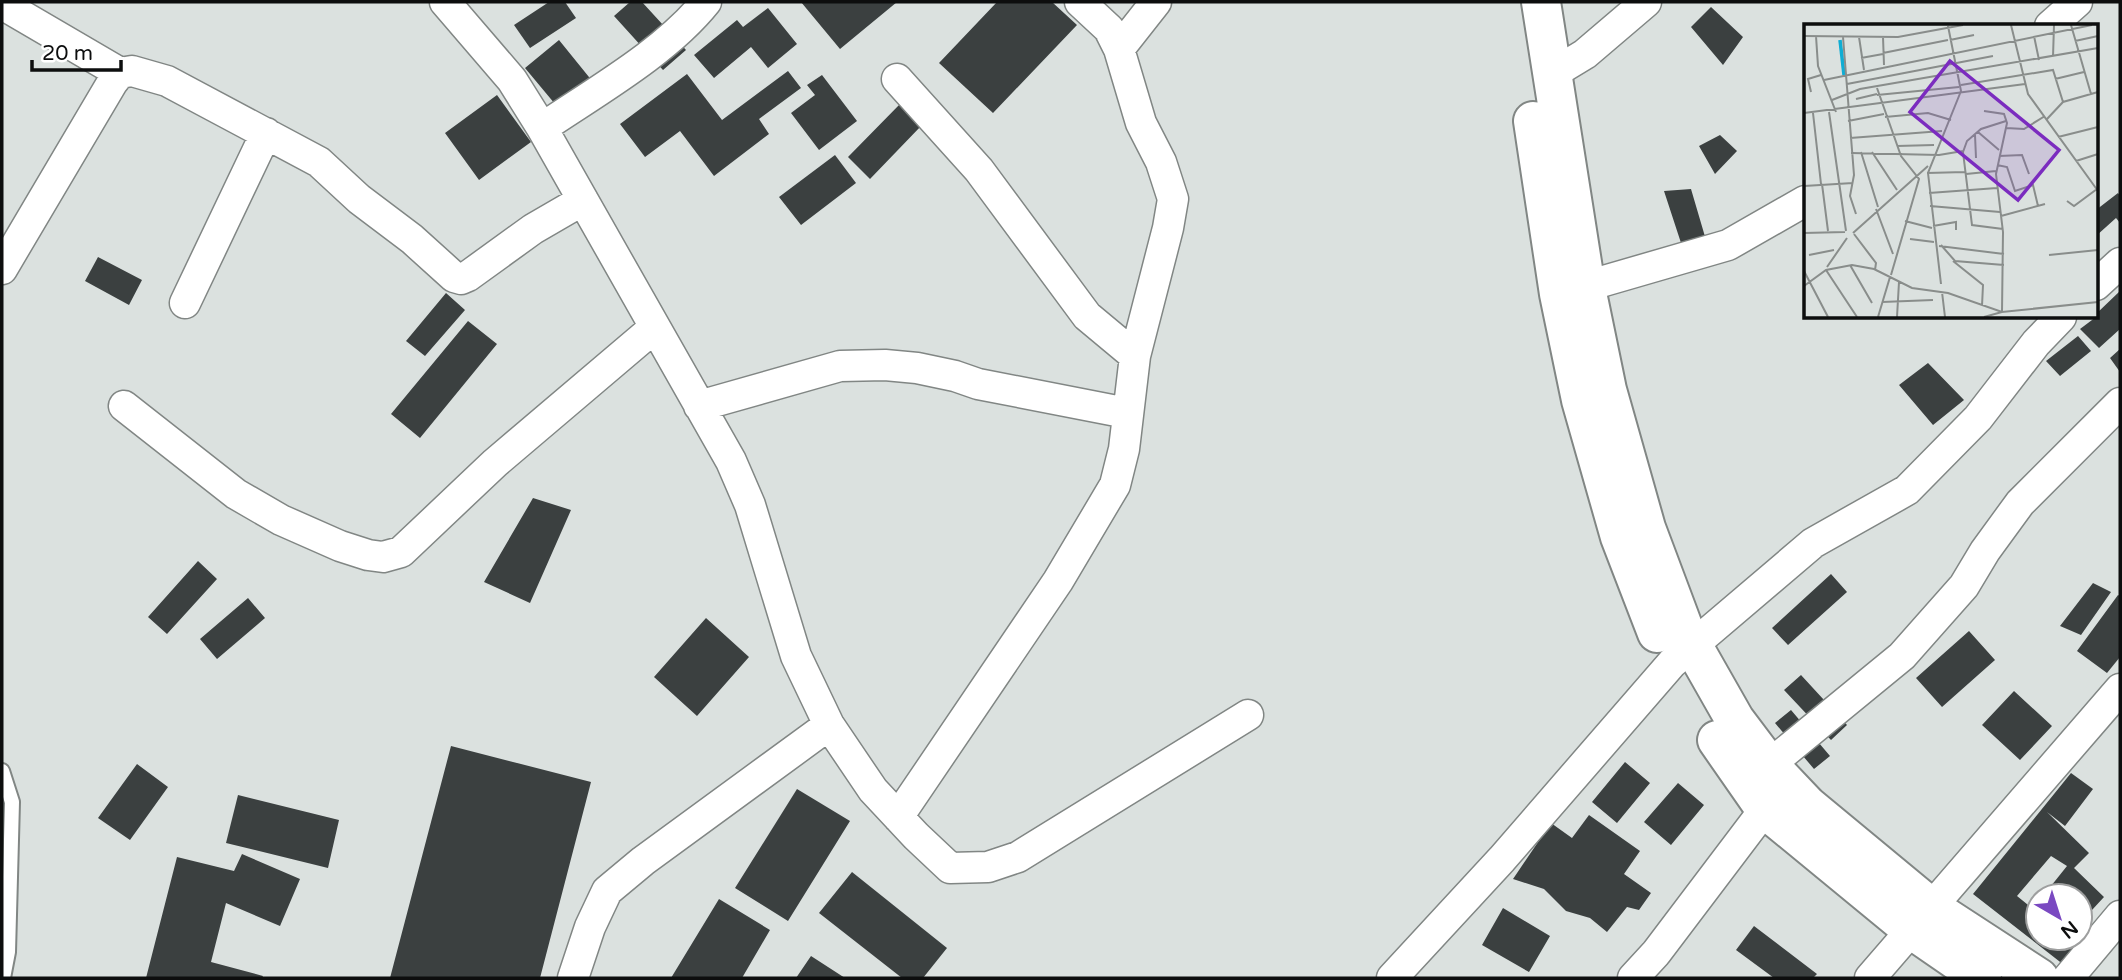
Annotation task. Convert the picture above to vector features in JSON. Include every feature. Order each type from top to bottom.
[{"type":"street","points":[[445,2],[512,80],[542,128],[731,461],[750,505],[796,656],[829,725],[873,790],[950,869],[988,867],[1018,857],[1248,715]]},
{"type":"street","points":[[542,128],[639,62],[706,2]]},
{"type":"street","points":[[898,817],[1058,581],[1115,485],[1124,449],[1135,356],[1174,200],[1160,162],[1141,123],[1119,49],[1109,29],[1080,2]]},
{"type":"street","points":[[1119,49],[1156,2]]},
{"type":"street","points":[[1515,2],[1572,291],[1607,390],[1682,655],[1713,736],[1765,809],[1920,918],[2039,978]]},
{"type":"street","points":[[1541,2],[1552,74],[1572,291]]},
{"type":"street","points":[[1552,74],[1585,54],[1646,2]]},
{"type":"street","points":[[2052,24],[2077,2]]},
{"type":"street","points":[[2,4],[120,73],[132,71],[167,81],[319,162],[359,199],[412,239],[454,277],[461,279],[468,276],[533,229],[583,200]]},
{"type":"street","points":[[2,269],[86,125],[120,73]]},
{"type":"street","points":[[897,79],[979,170],[1087,316],[1135,356]]},
{"type":"street","points":[[185,303],[266,133]]},
{"type":"street","points":[[1572,291],[1728,245],[1804,202]]},
{"type":"street","points":[[2098,283],[2120,263]]},
{"type":"street","points":[[1392,978],[1502,859],[1682,655],[1814,543],[1907,491],[1978,418],[2036,343],[2060,318]]},
{"type":"street","points":[[124,406],[236,494],[281,520],[328,541],[368,555],[383,557],[401,552],[495,463],[654,328]]},
{"type":"street","points":[[699,406],[840,366],[885,365],[918,368],[978,384],[1127,413]]},
{"type":"street","points":[[1769,765],[1902,656],[1964,586],[1985,551],[2020,503],[2120,403]]},
{"type":"street","points":[[1682,655],[1769,765],[1982,978]]},
{"type":"street","points":[[1870,978],[2120,690]]},
{"type":"street","points":[[573,978],[590,927],[607,891],[643,861],[829,725]]},
{"type":"street","points":[[1633,978],[1656,953],[1765,809]]},
{"type":"street","points":[[2068,978],[2120,916]]},
{"type":"lane","points":[[2,771],[12,802],[8,939],[4,978]]},
{"type":"building","points":[[549,2],[565,2],[576,18],[530,48],[514,25]]},
{"type":"building","points":[[630,2],[642,2],[686,50],[663,70],[614,16]]},
{"type":"building","points":[[801,2],[897,2],[840,49]]},
{"type":"building","points":[[997,2],[1052,2],[1077,25],[993,113],[939,63]]},
{"type":"building","points":[[1711,7],[1743,37],[1723,65],[1691,27]]},
{"type":"building","points":[[768,8],[797,44],[768,68],[751,47],[714,78],[694,55],[737,20],[743,27]]},
{"type":"building","points":[[559,40],[593,82],[560,110],[525,68]]},
{"type":"building","points":[[788,71],[801,88],[759,119],[769,134],[714,176],[680,131],[645,157],[620,124],[687,74],[722,120]]},
{"type":"building","points":[[822,75],[857,121],[819,150],[791,113],[815,95],[807,85]]},
{"type":"building","points":[[497,95],[531,142],[479,180],[445,133]]},
{"type":"building","points":[[900,104],[922,125],[870,179],[848,157]]},
{"type":"building","points":[[1720,135],[1737,151],[1715,174],[1699,146]]},
{"type":"building","points":[[835,155],[856,183],[801,225],[779,197]]},
{"type":"building","points":[[1691,189],[1706,240],[1682,246],[1664,191]]},
{"type":"building","points":[[2118,193],[2120,223],[2116,218],[2098,234],[2098,208]]},
{"type":"building","points":[[98,257],[142,280],[129,305],[85,281]]},
{"type":"building","points":[[2120,291],[2120,329],[2099,348],[2080,329],[2098,318],[2098,312]]},
{"type":"building","points":[[446,293],[465,310],[425,356],[406,341]]},
{"type":"building","points":[[468,321],[497,344],[420,438],[391,414]]},
{"type":"building","points":[[2078,336],[2091,351],[2060,376],[2046,361]]},
{"type":"building","points":[[2120,349],[2120,372],[2110,358]]},
{"type":"building","points":[[1928,363],[1964,400],[1933,425],[1899,385]]},
{"type":"building","points":[[533,498],[571,510],[530,603],[484,582]]},
{"type":"building","points":[[198,561],[217,579],[167,634],[148,617]]},
{"type":"building","points":[[1831,574],[1847,592],[1788,645],[1772,628]]},
{"type":"building","points":[[2093,583],[2111,592],[2081,635],[2060,626]]},
{"type":"building","points":[[2118,595],[2120,657],[2107,673],[2077,651]]},
{"type":"building","points":[[248,598],[265,618],[217,659],[200,639]]},
{"type":"building","points":[[706,618],[749,657],[697,716],[654,677]]},
{"type":"building","points":[[1969,631],[1995,660],[1942,707],[1916,678]]},
{"type":"building","points":[[1801,675],[1847,725],[1831,740],[1784,690]]},
{"type":"building","points":[[2014,691],[2052,726],[2020,760],[1982,725]]},
{"type":"building","points":[[1791,710],[1830,756],[1814,769],[1775,723]]},
{"type":"building","points":[[451,746],[591,782],[540,978],[390,978]]},
{"type":"building","points":[[1625,762],[1650,783],[1617,823],[1592,802]]},
{"type":"building","points":[[137,764],[168,787],[130,840],[98,818]]},
{"type":"building","points":[[2071,773],[2093,789],[2065,826],[2047,812],[2089,853],[2074,868],[2088,882],[2054,882],[2067,866],[2051,856],[2029,882],[2024,882],[2024,888],[2017,896],[2024,902],[2024,934],[1973,894]]},
{"type":"building","points":[[1678,783],[1704,805],[1671,845],[1644,822]]},
{"type":"building","points":[[797,789],[850,821],[788,921],[735,888]]},
{"type":"building","points":[[238,795],[339,820],[328,868],[226,843]]},
{"type":"building","points":[[1589,815],[1640,851],[1624,874],[1651,893],[1639,910],[1627,907],[1607,932],[1590,918],[1566,911],[1544,889],[1513,879],[1551,823],[1572,838]]},
{"type":"building","points":[[242,854],[300,879],[280,926],[226,903],[211,962],[263,976],[262,978],[146,978],[177,857],[234,871]]},
{"type":"building","points":[[852,872],[947,948],[923,978],[902,978],[819,913]]},
{"type":"building","points":[[2094,887],[2104,897],[2094,908]]},
{"type":"building","points":[[719,899],[770,930],[742,978],[671,978]]},
{"type":"building","points":[[1503,908],[1550,936],[1529,972],[1482,945]]},
{"type":"building","points":[[1754,926],[1817,974],[1813,978],[1774,978],[1736,950]]},
{"type":"building","points":[[2047,952],[2075,952],[2064,965]]},
{"type":"building","points":[[811,956],[845,978],[796,978]]}]
